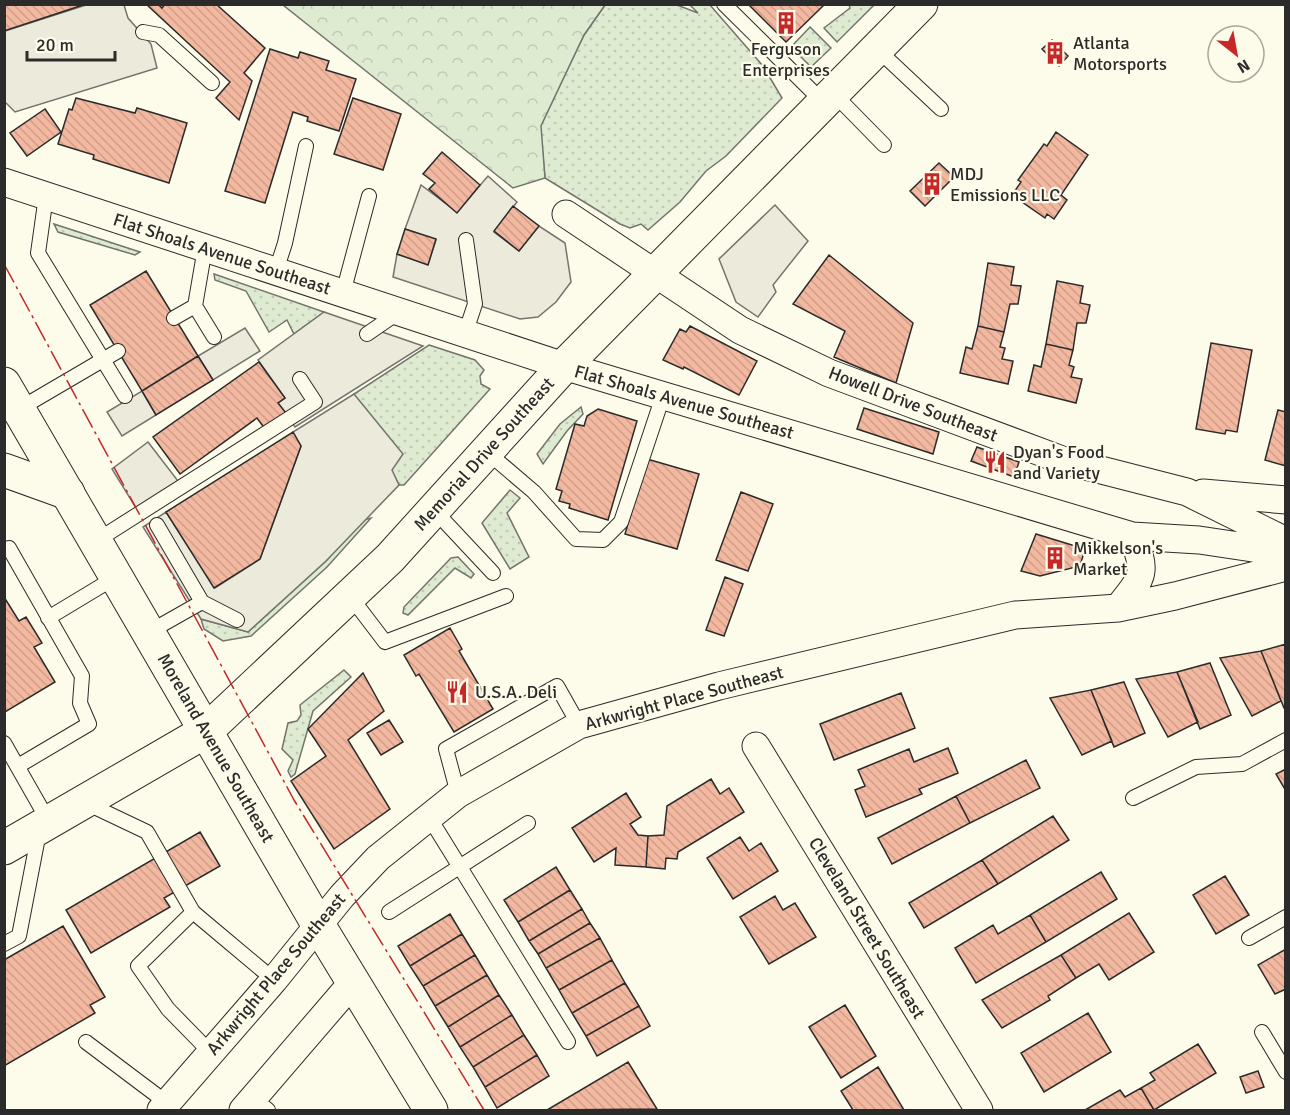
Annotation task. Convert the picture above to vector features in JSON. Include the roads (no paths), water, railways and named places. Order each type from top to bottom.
[{"type":"main road","name":"Memorial Drive Southeast","points":[[4,848],[206,730],[390,558],[564,366],[921,4]]},
{"type":"main road","name":"Moreland Avenue Southeast","points":[[12,397],[319,926],[431,1110]]},
{"type":"main road","points":[[4,470],[68,494]]},
{"type":"street","name":"Flat Shoals Avenue Southeast","points":[[4,182],[564,366],[1132,536],[1199,540],[1277,537]]},
{"type":"street","name":"Howell Drive Southeast","points":[[566,214],[654,275],[740,330],[803,352],[829,373],[1062,460],[1186,492],[1277,537]]},
{"type":"street","points":[[1186,492],[1286,500]]},
{"type":"street","points":[[1118,608],[1139,582],[1142,561],[1132,536]]},
{"type":"street","name":"Arkwright Place Southeast","points":[[1175,596],[1277,537]]},
{"type":"street","name":"Arkwright Place Southeast","points":[[164,1107],[274,980],[342,896],[378,858],[458,794],[579,725],[719,686],[1015,615],[1118,608],[1175,596],[1286,567]]},
{"type":"street","name":"Cleveland Street Southeast","points":[[756,746],[979,1110]]},
{"type":"street","points":[[255,1106],[353,982]]},
{"type":"lane","points":[[724,4],[884,146]]},
{"type":"lane","points":[[143,32],[159,35],[212,83]]},
{"type":"lane","points":[[877,49],[941,109]]},
{"type":"lane","points":[[276,271],[285,243],[306,146]]},
{"type":"lane","points":[[46,196],[38,253],[125,396]]},
{"type":"lane","points":[[343,293],[369,196]]},
{"type":"lane","points":[[465,334],[475,304],[466,240]]},
{"type":"lane","points":[[205,248],[195,306],[214,337]]},
{"type":"lane","points":[[174,318],[195,306]]},
{"type":"lane","points":[[367,334],[399,312]]},
{"type":"lane","points":[[12,397],[103,360],[118,351]]},
{"type":"lane","points":[[96,541],[315,402],[300,379]]},
{"type":"lane","points":[[487,451],[534,492],[576,539],[603,540],[621,522],[663,396]]},
{"type":"lane","points":[[434,510],[493,573]]},
{"type":"lane","points":[[157,525],[202,602],[237,620]]},
{"type":"lane","points":[[4,549],[9,548],[82,676],[80,703],[89,724],[18,766]]},
{"type":"lane","points":[[48,618],[117,577]]},
{"type":"lane","points":[[350,596],[385,642],[506,596]]},
{"type":"lane","points":[[149,632],[202,602]]},
{"type":"lane","points":[[458,794],[446,749],[557,686],[579,725]]},
{"type":"lane","points":[[1133,798],[1196,767],[1242,764],[1286,740]]},
{"type":"lane","points":[[4,743],[18,766],[45,825],[19,936],[4,944]]},
{"type":"lane","points":[[83,802],[147,832],[193,912],[274,980]]},
{"type":"lane","points":[[429,817],[568,1042]]},
{"type":"lane","points":[[389,912],[528,823]]},
{"type":"lane","points":[[193,912],[138,966],[168,1010],[210,1052]]},
{"type":"lane","points":[[1249,938],[1286,917]]},
{"type":"lane","points":[[1262,1032],[1286,1072]]},
{"type":"lane","points":[[86,1042],[164,1107]]},
{"type":"place","name":"Ferguson Enterprises","points":[[786,23]]},
{"type":"place","name":"Atlanta Motorsports","points":[[1055,53]]},
{"type":"place","name":"MDJ Emissions LLC","points":[[932,184]]},
{"type":"place","name":"Dyan's Food and Variety","points":[[995,462]]},
{"type":"place","name":"Mikkelson's Market","points":[[1055,558]]},
{"type":"place","name":"U.S.A. Deli","points":[[457,692]]}]
